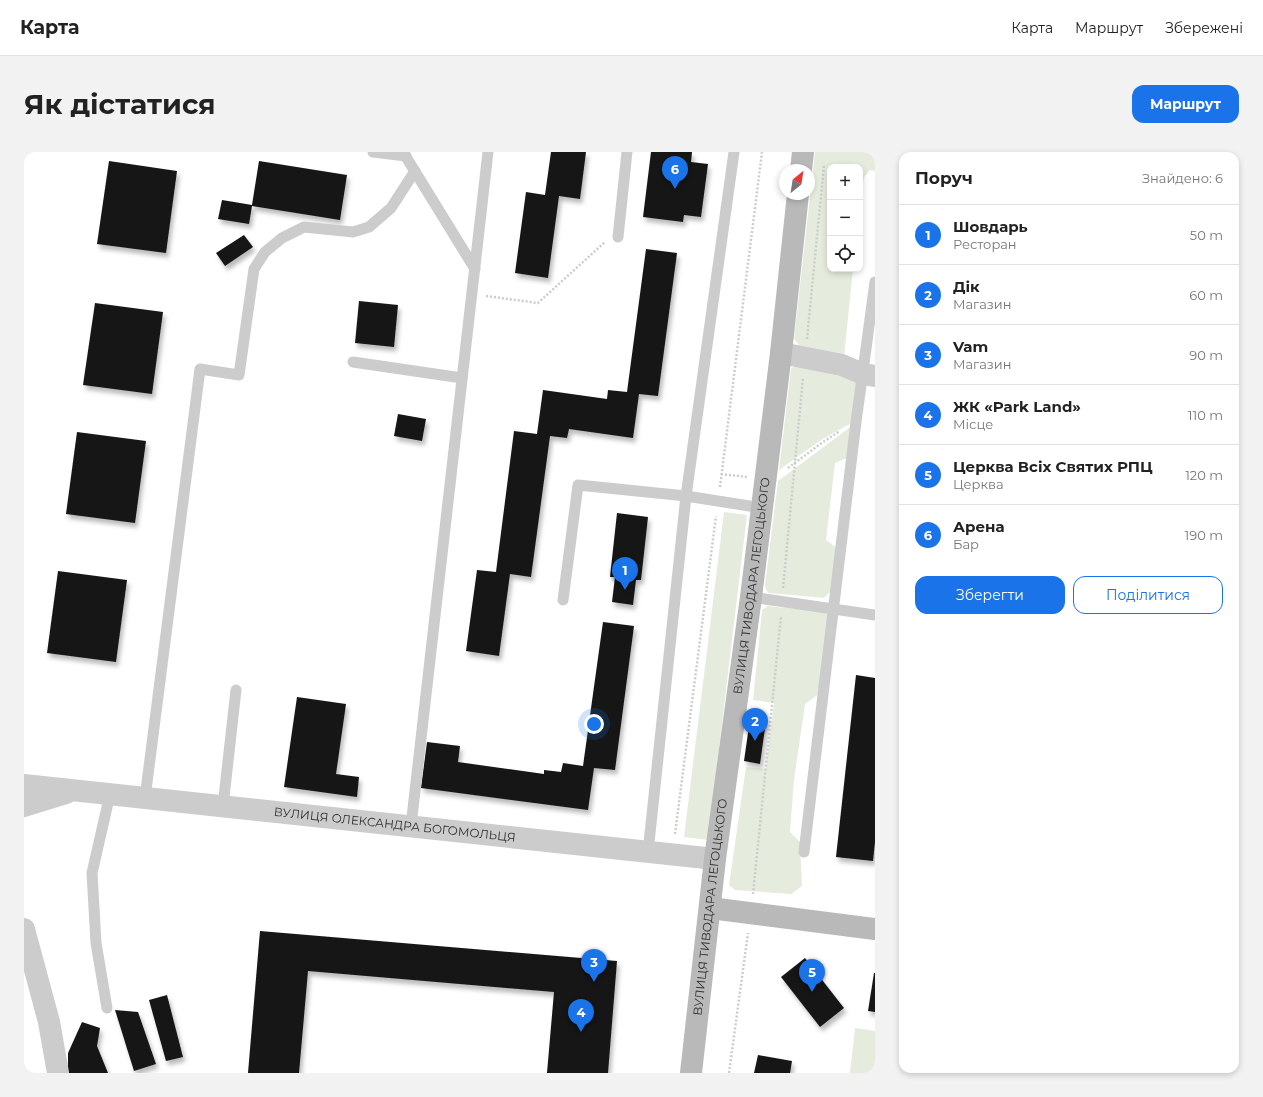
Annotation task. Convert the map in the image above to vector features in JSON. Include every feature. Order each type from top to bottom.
[{"type":"street","points":[[802,164],[803,152]]},
{"type":"street","name":"ВУЛИЦЯ ТИВОДАРА ЛЕГОЦЬКОГО","points":[[690,1073],[715,859],[762,508],[797,200]]},
{"type":"street","points":[[781,353],[842,365],[869,375]]},
{"type":"street","name":"ВУЛИЦЯ ОЛЕКСАНДРА БОГОМОЛЬЦЯ","points":[[24,785],[715,859]]},
{"type":"street","points":[[24,806],[74,790]]},
{"type":"street","points":[[710,908],[875,929]]},
{"type":"street","points":[[24,929],[49,1022],[58,1073]]},
{"type":"lane","points":[[373,152],[405,154],[475,269]]},
{"type":"lane","points":[[410,826],[488,152]]},
{"type":"lane","points":[[618,233],[627,152]]},
{"type":"lane","points":[[648,852],[686,496],[734,152]]},
{"type":"lane","points":[[145,798],[200,369],[239,375],[254,268],[265,252],[282,238],[304,227],[353,232],[369,227],[391,208],[415,171]]},
{"type":"lane","points":[[804,852],[856,422],[869,375],[875,282]]},
{"type":"lane","points":[[353,362],[462,378]]},
{"type":"lane","points":[[563,600],[578,485],[686,496],[762,508]]},
{"type":"lane","points":[[751,597],[875,615]]},
{"type":"lane","points":[[222,806],[236,690]]},
{"type":"lane","points":[[107,1008],[96,943],[92,874],[110,794]]},
{"type":"path","points":[[472,294],[538,303],[618,233]]},
{"type":"path","points":[[786,469],[823,442],[856,422]]},
{"type":"path","points":[[721,474],[751,477]]},
{"type":"green space","points":[[815,152],[875,152],[875,171],[870,170],[864,177],[863,183],[863,164],[827,164],[827,272],[853,272],[844,357],[801,348],[794,339],[810,200],[815,200],[815,164],[814,164]]},
{"type":"green space","points":[[795,365],[857,378],[853,422],[821,440],[779,470],[791,369]]},
{"type":"green space","points":[[853,425],[849,457],[835,463],[826,540],[837,548],[832,590],[824,598],[769,593],[766,590],[765,585],[778,481]]},
{"type":"green space","points":[[724,512],[747,515],[708,840],[684,837]]},
{"type":"green space","points":[[768,606],[825,612],[829,616],[820,693],[805,704],[794,780],[790,832],[800,842],[802,886],[791,894],[735,890],[729,885],[746,767],[766,769],[774,703],[753,700],[762,610]]},
{"type":"green space","points":[[855,1028],[875,1031],[875,1073],[850,1073]]},
{"type":"building","points":[[551,152],[586,152],[580,199],[559,196],[548,278],[515,273],[526,192],[545,195]]},
{"type":"building","points":[[651,152],[692,152],[691,162],[708,164],[701,217],[684,215],[683,222],[643,217]]},
{"type":"building","points":[[109,161],[177,171],[166,253],[97,244]]},
{"type":"building","points":[[259,161],[347,175],[340,220],[252,206],[249,224],[218,219],[222,200],[252,205]]},
{"type":"building","points":[[244,235],[253,247],[225,266],[216,253]]},
{"type":"building","points":[[646,249],[677,253],[658,396],[639,394],[633,438],[569,429],[567,438],[550,436],[531,577],[510,574],[499,656],[466,651],[477,570],[496,572],[514,431],[537,434],[543,390],[607,399],[608,390],[627,392]]},
{"type":"building","points":[[359,301],[398,305],[394,347],[355,343]]},
{"type":"building","points":[[95,303],[163,312],[152,394],[83,385]]},
{"type":"building","points":[[398,414],[426,419],[422,441],[394,436]]},
{"type":"building","points":[[77,432],[146,441],[135,523],[66,514]]},
{"type":"building","points":[[617,513],[648,517],[641,580],[636,580],[633,605],[612,602],[615,577],[610,577]]},
{"type":"building","points":[[58,571],[127,580],[116,662],[47,653]]},
{"type":"building","points":[[603,622],[634,626],[615,770],[594,768],[588,810],[421,788],[427,742],[460,746],[458,762],[544,774],[544,770],[561,772],[563,763],[583,766]]},
{"type":"building","points":[[856,675],[875,678],[875,842],[873,861],[836,857]]},
{"type":"building","points":[[297,697],[346,704],[336,774],[359,777],[357,797],[284,787]]},
{"type":"building","points":[[750,719],[766,721],[760,764],[744,761]]},
{"type":"building","points":[[260,931],[617,961],[608,1073],[547,1073],[554,992],[308,971],[299,1073],[248,1073]]},
{"type":"building","points":[[805,958],[844,1008],[820,1027],[781,977]]},
{"type":"building","points":[[875,973],[875,1012],[868,1011]]},
{"type":"building","points":[[167,995],[183,1057],[166,1061],[149,1000]]},
{"type":"building","points":[[115,1010],[138,1012],[156,1064],[134,1071]]},
{"type":"building","points":[[82,1022],[100,1028],[97,1046],[108,1073],[68,1073],[68,1053]]},
{"type":"building","points":[[758,1055],[792,1061],[790,1073],[754,1073]]},
{"type":"place","name":"Арена","points":[[675,189]]},
{"type":"place","name":"Шовдарь","points":[[625,590]]},
{"type":"place","name":"Дік","points":[[755,741]]},
{"type":"place","name":"Vam","points":[[594,982]]},
{"type":"place","name":"Церква Всіх Святих РПЦ","points":[[812,992]]},
{"type":"place","name":"ЖК «Park Land»","points":[[581,1032]]}]
